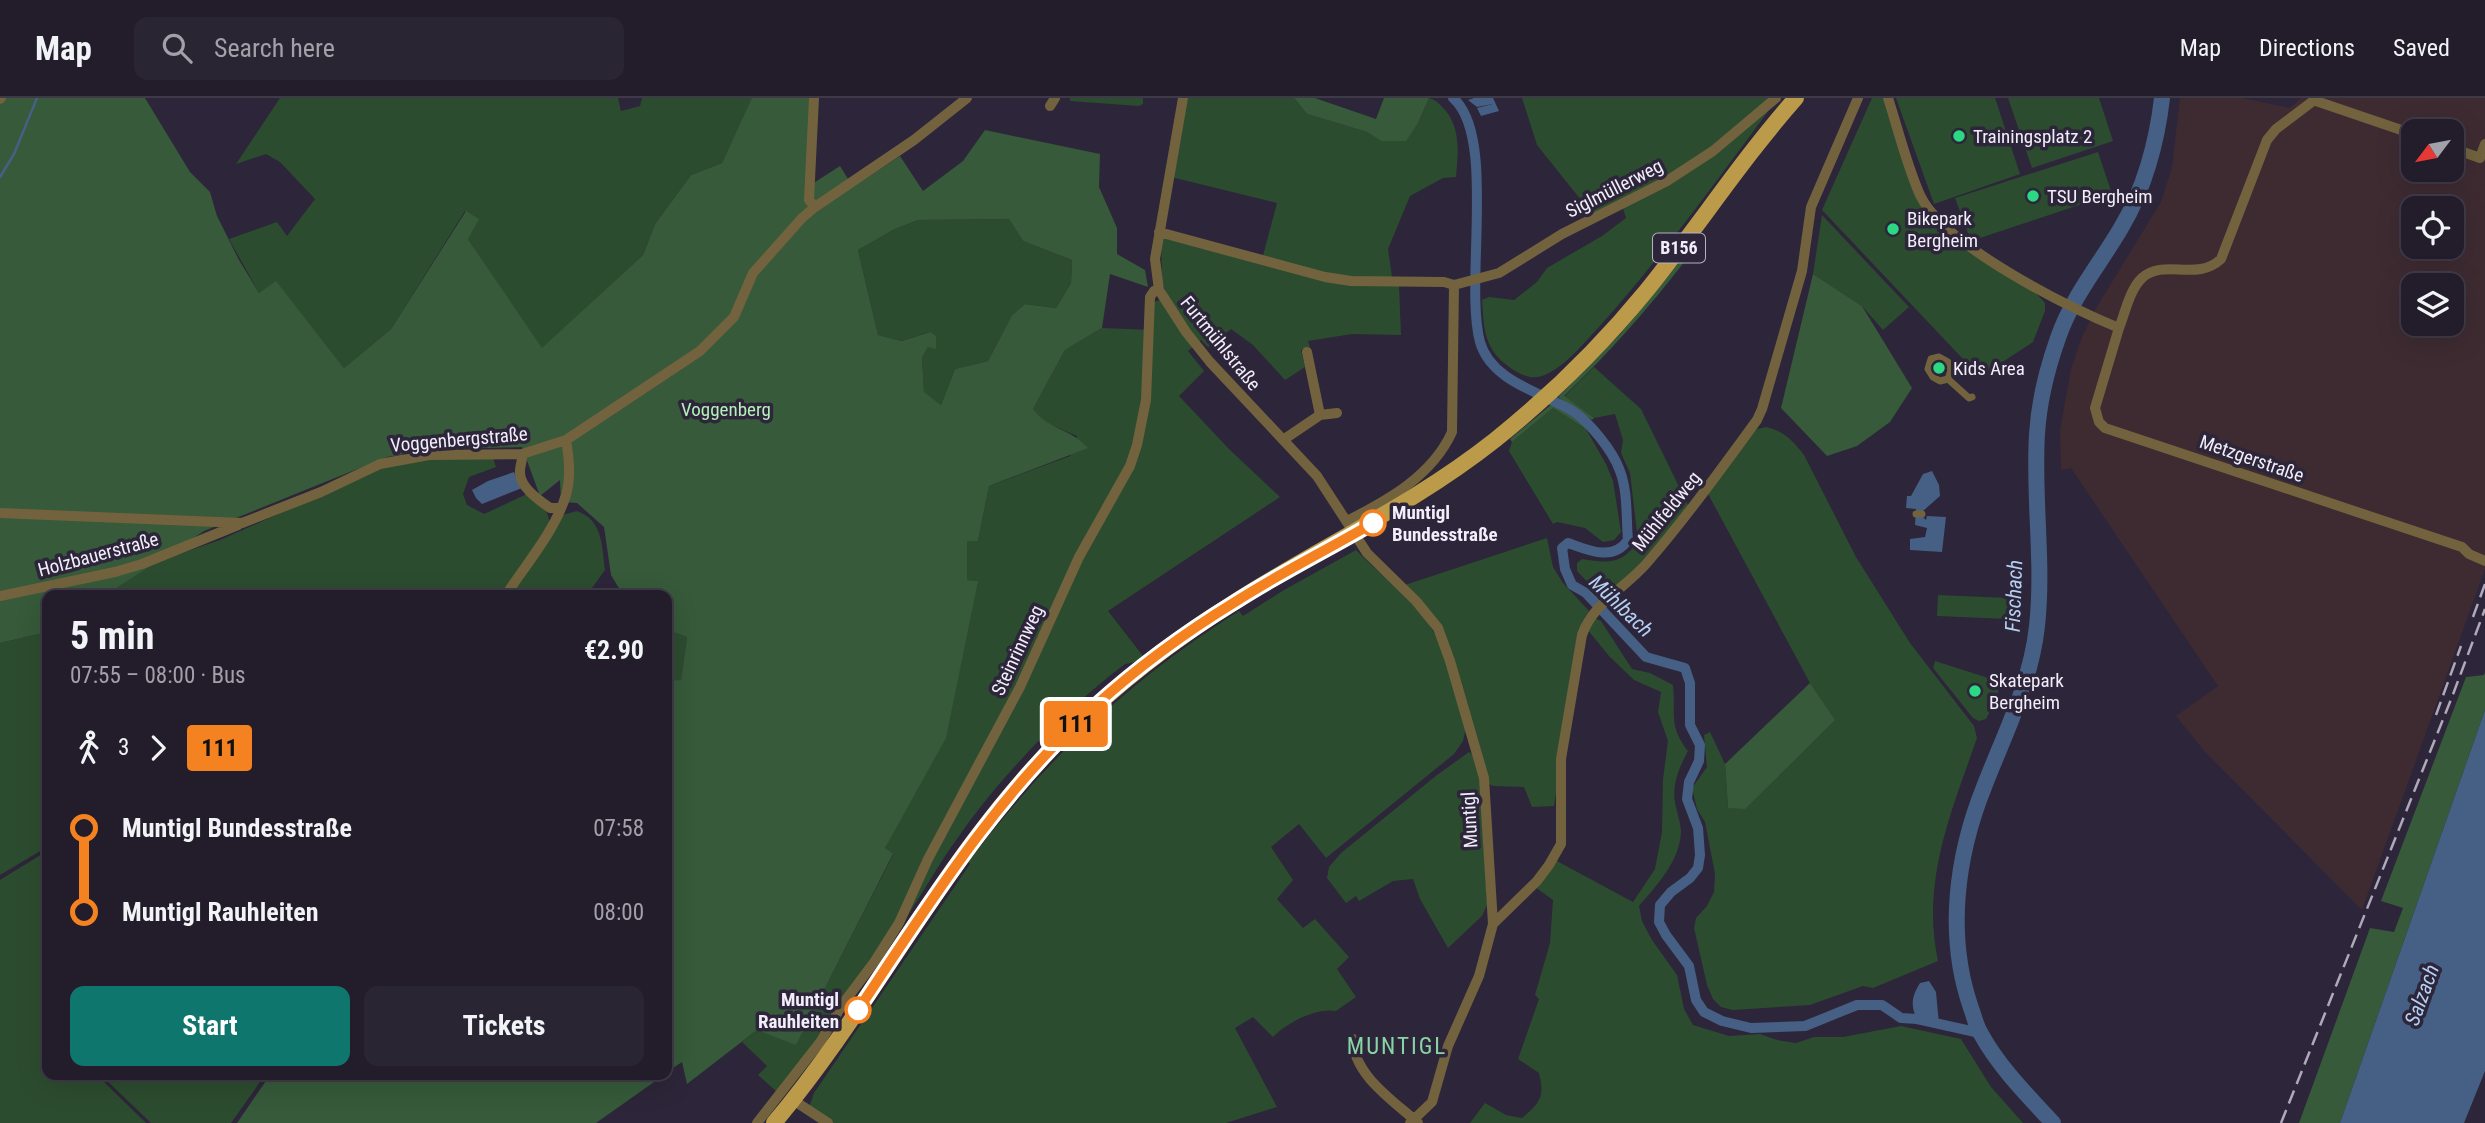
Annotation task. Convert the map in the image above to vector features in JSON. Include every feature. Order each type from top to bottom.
[{"type":"main road","name":"B156","points":[[774,1123],[858,1010],[942,882],[994,813],[1061,739],[1095,706],[1166,649],[1351,527],[1419,495],[1535,406],[1585,359],[1646,292],[1765,132],[1796,98]]},
{"type":"street","points":[[814,98],[809,200],[816,207]]},
{"type":"street","name":"Voggenbergstraße","points":[[0,513],[242,523],[321,492],[380,464],[429,455],[522,454],[566,440],[700,351],[734,317],[752,273],[802,218],[914,140],[967,98]]},
{"type":"street","name":"Furtmühlstraße","points":[[1183,98],[1159,232],[1155,267],[1159,290],[1210,362],[1317,476],[1351,527]]},
{"type":"street","name":"Siglmüllerweg","points":[[1159,232],[1338,279],[1444,282],[1454,285],[1473,281],[1500,273],[1562,234],[1684,171],[1713,151],[1776,98]]},
{"type":"street","name":"Mühlfeldweg","points":[[1493,924],[1537,881],[1561,844],[1561,759],[1582,635],[1592,613],[1643,567],[1687,515],[1757,420],[1762,409],[1802,271],[1811,207],[1858,98]]},
{"type":"street","points":[[1888,98],[1921,195],[1930,211],[1966,244],[2051,297],[2119,328]]},
{"type":"street","points":[[2317,99],[2401,130]]},
{"type":"street","name":"Metzgerstraße","points":[[2317,99],[2267,139],[2221,259],[2207,269],[2158,270],[2142,278],[2137,284],[2119,328],[2095,408],[2099,422],[2105,428],[2462,548],[2485,561]]},
{"type":"street","points":[[2464,152],[2480,158],[2485,144]]},
{"type":"street","points":[[1351,527],[1420,477],[1445,448],[1452,432],[1454,285]]},
{"type":"street","name":"Steinrinnweg","points":[[757,1123],[814,1051],[842,1005],[899,923],[928,859],[1010,706],[1079,557],[1130,466],[1143,424],[1146,400],[1150,297],[1159,290]]},
{"type":"street","points":[[1929,349],[1933,357]]},
{"type":"street","points":[[1307,352],[1320,415]]},
{"type":"street","points":[[1933,357],[1948,362],[1951,370],[1948,379]]},
{"type":"street","points":[[1933,357],[1928,362],[1929,372],[1936,380],[1948,379],[1969,398],[1972,397]]},
{"type":"street","points":[[1283,440],[1320,415],[1337,414]]},
{"type":"street","points":[[509,590],[551,526],[566,495],[569,457],[566,440]]},
{"type":"street","points":[[522,454],[521,481],[550,508],[559,508]]},
{"type":"street","name":"Holzbauerstraße","points":[[0,596],[142,564],[242,523]]},
{"type":"street","name":"Muntigl","points":[[1351,527],[1367,553],[1416,601],[1438,628],[1484,778],[1493,924],[1479,976],[1448,1046],[1432,1102],[1414,1122]]},
{"type":"street","points":[[1353,1039],[1356,1054],[1377,1089],[1396,1103],[1414,1122]]},
{"type":"street","points":[[793,1100],[828,1123]]},
{"type":"shaded area","points":[[2180,98],[2242,98],[2290,108],[2301,98],[2485,98],[2485,569],[2362,910],[2205,752],[2176,716],[2218,686],[2071,468],[2061,470],[2060,430],[2071,369],[2082,337],[2096,308],[2161,202],[2172,167]]},
{"type":"green space","name":"Voggenberg","points":[[0,98],[145,98],[190,172],[210,192],[217,216],[259,293],[276,281],[344,368],[391,329],[466,211],[479,219],[468,239],[542,348],[643,255],[655,224],[691,175],[722,163],[752,98],[812,98],[812,184],[840,166],[853,187],[900,156],[923,191],[963,161],[985,130],[1100,154],[1099,187],[1117,228],[1117,254],[1145,270],[1148,287],[1110,274],[1102,328],[1065,350],[1033,409],[1046,421],[1074,436],[1088,448],[989,486],[978,541],[967,541],[967,580],[978,581],[946,738],[885,848],[893,854],[796,1045],[757,1030],[687,1084],[682,1062],[672,1069],[672,681],[681,680],[687,637],[672,632],[672,590],[620,590],[611,575],[604,527],[577,503],[561,502],[560,480],[540,496],[522,447],[425,450],[387,457],[204,531],[114,590],[42,590],[42,633],[0,643]],"holes":[[[1009,219],[1023,241],[1072,260],[1071,283],[1056,308],[1025,304],[1012,315],[988,361],[955,369],[941,405],[924,392],[922,358],[928,347],[936,349],[936,336],[930,332],[902,341],[878,335],[858,250],[895,229],[918,220]]]},
{"type":"green space","points":[[280,98],[618,98],[621,111],[640,106],[642,98],[752,98],[752,101],[722,163],[691,175],[655,224],[643,255],[542,349],[468,239],[465,211],[391,329],[344,368],[276,282],[259,293],[229,239],[277,222],[287,236],[315,199],[280,162],[266,154],[236,164]]},
{"type":"green space","points":[[1070,98],[1143,98],[1143,104],[1139,106],[1070,101]]},
{"type":"green space","points":[[1188,98],[1294,98],[1307,114],[1367,132],[1381,141],[1418,123],[1429,98],[1446,111],[1456,134],[1456,177],[1443,178],[1410,196],[1388,249],[1392,277],[1399,285],[1401,335],[1352,334],[1308,341],[1310,347],[1301,350],[1305,367],[1285,380],[1253,345],[1231,329],[1208,347],[1201,340],[1188,351],[1204,371],[1179,396],[1229,449],[1280,497],[1108,611],[1143,656],[1135,662],[1125,664],[1080,701],[994,790],[952,846],[904,921],[778,1093],[758,1075],[767,1066],[742,1042],[757,1030],[796,1044],[893,855],[885,849],[977,581],[967,580],[967,540],[978,541],[989,486],[1070,456],[1077,436],[1042,421],[1033,409],[1065,350],[1102,328],[1153,330],[1154,302],[1168,297],[1162,282],[1161,237],[1261,263],[1277,203],[1171,177]]},
{"type":"green space","points":[[1294,98],[1315,98],[1376,119],[1384,98],[1429,98],[1406,141],[1381,141],[1367,132],[1307,114]]},
{"type":"green space","points":[[1522,98],[1778,98],[1691,215],[1622,301],[1565,362],[1550,373],[1535,377],[1517,372],[1492,350],[1484,323],[1482,300],[1489,297],[1514,300],[1537,282],[1547,268],[1602,236],[1626,218],[1621,202],[1593,215],[1537,145]]},
{"type":"green space","name":"Bikepark Bergheim","points":[[1872,98],[1884,98],[1920,202],[2036,293],[2045,303],[2045,311],[2033,342],[1980,377],[1822,210]]},
{"type":"green space","name":"Trainingsplatz 2","points":[[1896,98],[1995,98],[2020,174],[1934,204]]},
{"type":"green space","points":[[2008,98],[2099,98],[2113,141],[2032,168]]},
{"type":"green space","name":"TSU Bergheim","points":[[2098,152],[2112,194],[1971,241],[1955,198]]},
{"type":"green space","points":[[1822,215],[1909,307],[1883,330],[1862,306],[1813,274]]},
{"type":"green space","points":[[1009,219],[1023,241],[1072,260],[1071,283],[1056,308],[1025,304],[1012,315],[988,361],[955,369],[941,405],[924,393],[922,358],[928,347],[929,332],[902,341],[878,335],[858,250],[895,229],[918,220]]},
{"type":"green space","points":[[1682,259],[1685,261],[1642,314],[1564,396],[1594,418],[1592,420],[1558,397],[1621,333]]},
{"type":"green space","points":[[1813,274],[1862,306],[1912,388],[1890,422],[1857,446],[1827,456],[1781,408]]},
{"type":"green space","points":[[1594,367],[1641,409],[1689,507],[1634,570],[1603,598],[1577,571],[1577,563],[1582,559],[1607,561],[1620,558],[1638,541],[1630,473],[1621,453],[1623,440],[1615,414],[1594,418],[1564,397]]},
{"type":"green space","points":[[1553,403],[1587,427],[1586,429],[1553,408],[1512,442],[1510,439]]},
{"type":"green space","points":[[1553,408],[1586,429],[1606,464],[1613,481],[1621,532],[1614,540],[1603,542],[1585,528],[1557,522],[1553,524],[1509,451],[1512,442]]},
{"type":"green space","points":[[1766,427],[1788,437],[1804,455],[1856,557],[1910,643],[1974,726],[1977,738],[1949,820],[1936,875],[1933,903],[1938,961],[1873,988],[1863,986],[1810,1005],[1733,1010],[1721,1007],[1713,999],[1707,985],[1694,928],[1696,918],[1707,906],[1714,892],[1715,874],[1705,822],[1697,809],[1692,788],[1707,767],[1704,735],[1710,732],[1725,764],[1728,808],[1834,720],[1810,683],[1707,492],[1749,434]]},
{"type":"green space","points":[[493,458],[496,467],[469,477],[463,494],[467,505],[484,514],[527,494],[543,507],[549,526],[506,590],[114,590],[156,562],[220,540],[382,468],[431,459]]},
{"type":"green space","points":[[577,511],[586,515],[600,535],[605,570],[593,590],[512,590],[562,515]]},
{"type":"green space","points":[[1547,538],[1553,567],[1563,583],[1589,611],[1579,634],[1554,806],[1532,807],[1524,787],[1489,784],[1449,649],[1405,585]]},
{"type":"green space","points":[[1356,550],[1410,601],[1434,632],[1450,672],[1466,728],[1463,741],[1454,754],[1326,858],[1299,824],[1271,847],[1293,880],[1277,899],[1303,928],[1315,919],[1349,957],[1337,969],[1356,997],[1336,1011],[1320,1011],[1302,1017],[1273,1037],[1253,1017],[1235,1028],[1277,1107],[1226,1123],[832,1123],[809,1107],[814,1093],[970,864],[968,862],[1060,755],[1125,694],[1199,638],[1239,611],[1243,616]]},
{"type":"green space","points":[[1938,595],[2009,598],[2008,619],[1937,616]]},
{"type":"green space","points":[[1593,617],[1601,621],[1632,669],[1650,673],[1673,685],[1675,727],[1688,751],[1674,789],[1681,830],[1680,841],[1667,871],[1639,906],[1642,921],[1652,940],[1677,975],[1684,1009],[1693,1025],[1729,1036],[1760,1034],[1796,1043],[1814,1037],[1843,1037],[1901,1026],[1961,1039],[1991,1087],[2023,1123],[1470,1123],[1485,1103],[1506,1115],[1522,1118],[1540,1099],[1539,1073],[1518,1059],[1539,999],[1535,995],[1550,943],[1553,900],[1535,887],[1555,860],[1633,902],[1655,869],[1662,832],[1663,779],[1668,741],[1658,712],[1661,692],[1634,680],[1609,656],[1587,629]]},
{"type":"green space","points":[[672,632],[687,637],[681,681],[672,685]]},
{"type":"green space","points":[[42,633],[42,850],[0,875],[0,643]]},
{"type":"green space","name":"Skatepark Bergheim","points":[[1935,661],[2001,682],[1986,719],[1979,721],[1973,718],[1933,668]]},
{"type":"green space","points":[[2485,672],[2485,710],[2340,1123],[2299,1123],[2370,928],[2394,932],[2403,908],[2381,901],[2466,677],[2484,675]]},
{"type":"green space","points":[[1810,683],[1835,720],[1745,809],[1728,808],[1725,764]]},
{"type":"green space","points":[[1469,752],[1480,780],[1487,905],[1482,916],[1448,948],[1420,899],[1413,879],[1393,881],[1359,901],[1356,896],[1346,903],[1327,878],[1329,867],[1341,853]]},
{"type":"green space","points":[[42,854],[42,1080],[102,1080],[146,1123],[0,1123],[0,880]]},
{"type":"green space","points":[[106,1080],[261,1080],[231,1123],[151,1123]]},
{"type":"green space","points":[[267,1080],[657,1080],[596,1123],[237,1123]]},
{"type":"water","points":[[1493,98],[1499,111],[1481,116],[1477,108],[1493,104],[1477,107],[1468,100]]},
{"type":"water","points":[[1932,471],[1939,485],[1940,496],[1923,511],[1922,516],[1926,520],[1927,516],[1946,517],[1942,552],[1910,550],[1910,539],[1925,537],[1927,528],[1915,525],[1916,509],[1906,508],[1907,496],[1911,496],[1923,474]]},
{"type":"water","points":[[514,472],[522,488],[482,504],[476,498],[472,490]]},
{"type":"water","name":"Salzach","points":[[2485,710],[2485,1071],[2464,1123],[2340,1123]]},
{"type":"water","points":[[1929,981],[1936,992],[1939,1024],[1917,1019],[1913,1009],[1917,988],[1920,983]]},
{"type":"waterway","points":[[0,177],[14,154],[37,98]]},
{"type":"waterway","name":"Mühlbach","points":[[1453,98],[1466,117],[1474,144],[1477,176],[1475,284],[1480,342],[1494,367],[1505,376],[1571,410],[1585,421],[1612,455],[1623,479],[1628,540],[1622,547],[1608,552],[1592,551],[1568,543],[1562,548],[1565,569],[1572,585],[1586,593],[1646,657],[1685,668],[1690,683],[1690,725],[1700,745],[1699,761],[1689,782],[1687,799],[1698,828],[1700,855],[1698,868],[1660,905],[1659,922],[1689,966],[1696,1000],[1704,1012],[1722,1021],[1751,1028],[1805,1026],[1857,1005],[1882,1005],[1901,1018],[1980,1033]]},
{"type":"waterway","name":"Fischach","points":[[2053,1123],[2005,1070],[1978,1028],[1963,981],[1957,925],[1958,897],[1961,869],[1974,814],[2016,708],[2034,647],[2039,602],[2037,434],[2047,373],[2071,309],[2121,228],[2143,182],[2157,132],[2162,98]]},
{"type":"railway","points":[[2473,617],[2485,584]]},
{"type":"railway","points":[[2281,1123],[2485,609]]},
{"type":"railway","points":[[2436,715],[2461,646]]},
{"type":"bus line","name":"111","points":[[858,1010],[942,882],[994,813],[1095,706],[1201,624],[1236,601],[1373,523]]},
{"type":"place","name":"Trainingsplatz 2","points":[[1959,136]]},
{"type":"place","name":"TSU Bergheim","points":[[2033,196]]},
{"type":"place","name":"Bikepark Bergheim","points":[[1893,229]]},
{"type":"place","name":"Kids Area","points":[[1939,368]]},
{"type":"place","name":"Muntigl Bundesstraße","points":[[1373,523]]},
{"type":"place","name":"Skatepark Bergheim","points":[[1975,691]]},
{"type":"place","name":"Muntigl Rauhleiten","points":[[858,1010]]},
{"type":"district","name":"MUNTIGL","points":[[1397,1046]]}]
